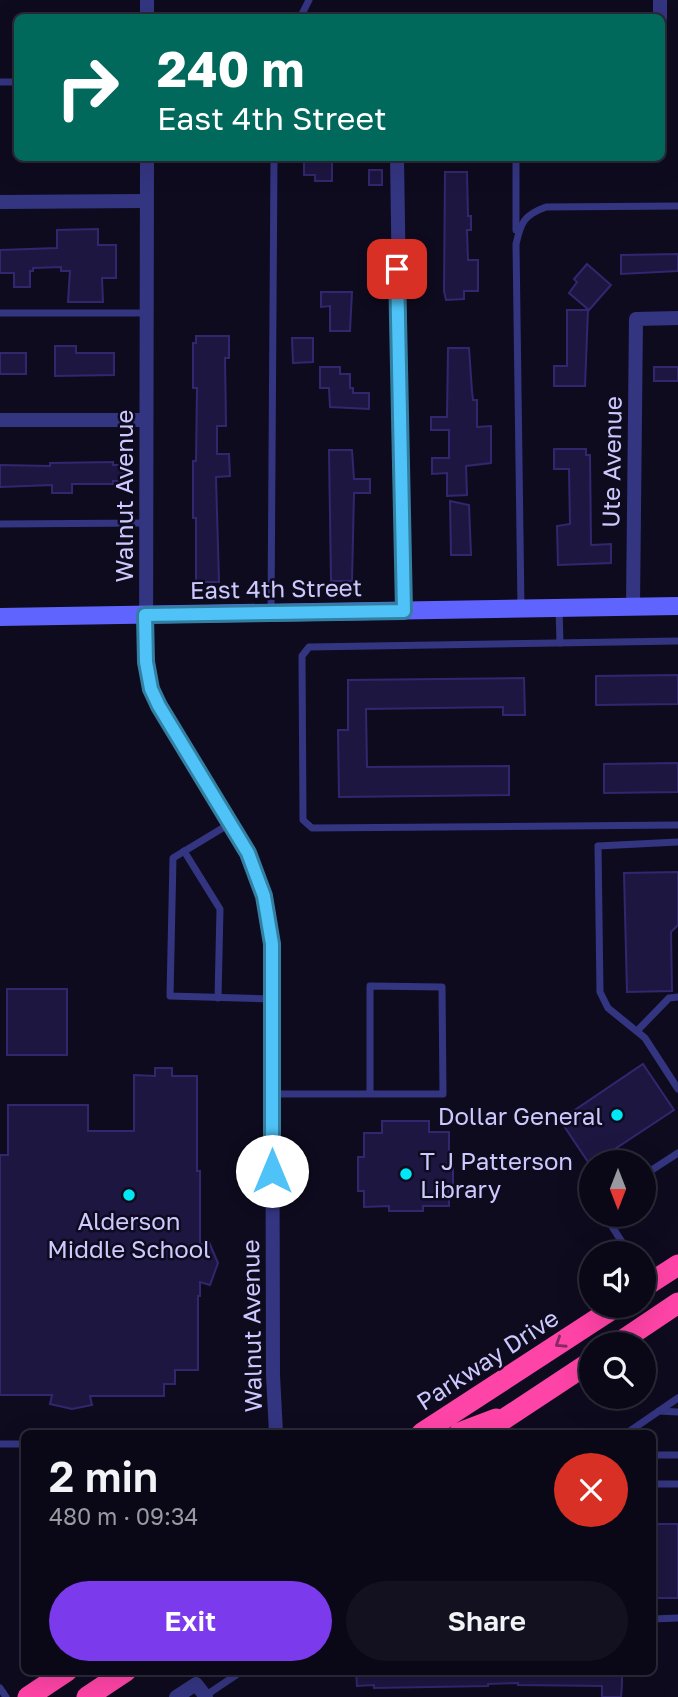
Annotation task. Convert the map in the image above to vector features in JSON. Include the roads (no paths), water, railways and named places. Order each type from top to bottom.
[{"type":"highway","points":[[656,1277],[678,1265]]},
{"type":"highway","points":[[635,1332],[678,1303]]},
{"type":"highway","name":"Parkway Drive","points":[[427,1430],[599,1318]]},
{"type":"highway","points":[[488,1430],[579,1370]]},
{"type":"highway","points":[[466,1430],[509,1416]]},
{"type":"highway","points":[[28,1697],[61,1675]]},
{"type":"highway","points":[[87,1697],[120,1675]]},
{"type":"street","name":"Walnut Avenue","points":[[146,161],[146,662],[154,696],[231,823],[257,874],[268,909],[272,944],[273,1375],[276,1430]]},
{"type":"street","points":[[397,161],[404,611]]},
{"type":"street","points":[[0,202],[146,201]]},
{"type":"street","name":"Ute Avenue","points":[[633,606],[636,319],[678,318]]},
{"type":"street","points":[[0,420],[146,420]]},
{"type":"street","name":"East 4th Street","points":[[0,617],[678,606]]},
{"type":"street","points":[[176,1697],[202,1692]]},
{"type":"lane","points":[[271,613],[274,161]]},
{"type":"lane","points":[[516,161],[520,608]]},
{"type":"lane","points":[[516,244],[520,224],[533,212],[546,207],[678,206]]},
{"type":"lane","points":[[0,313],[146,313]]},
{"type":"lane","points":[[0,524],[146,523]]},
{"type":"lane","points":[[559,608],[560,643]]},
{"type":"lane","points":[[678,641],[309,647],[302,656],[303,820],[312,828],[678,824]]},
{"type":"lane","points":[[231,823],[173,858],[170,996],[272,999]]},
{"type":"lane","points":[[678,842],[598,846],[600,992],[608,1008],[638,1030],[678,1089]]},
{"type":"lane","points":[[184,851],[220,909],[218,998]]},
{"type":"lane","points":[[272,1094],[443,1094],[442,987],[370,986],[370,1093]]},
{"type":"lane","points":[[638,1030],[669,999],[678,997]]},
{"type":"lane","points":[[656,1167],[678,1153]]},
{"type":"lane","points":[[631,1430],[678,1398]]},
{"type":"lane","points":[[658,1411],[678,1412]]},
{"type":"lane","points":[[0,1444],[21,1444]]},
{"type":"lane","points":[[656,1455],[678,1455]]},
{"type":"lane","points":[[656,1484],[678,1484]]},
{"type":"lane","points":[[656,1619],[678,1618]]},
{"type":"lane","points":[[202,1692],[234,1675]]},
{"type":"lane","points":[[0,1688],[6,1697]]},
{"type":"place","name":"Dollar General","points":[[617,1115]]},
{"type":"place","name":"T J Patterson Library","points":[[406,1174]]},
{"type":"place","name":"Alderson Middle School","points":[[129,1195]]}]
